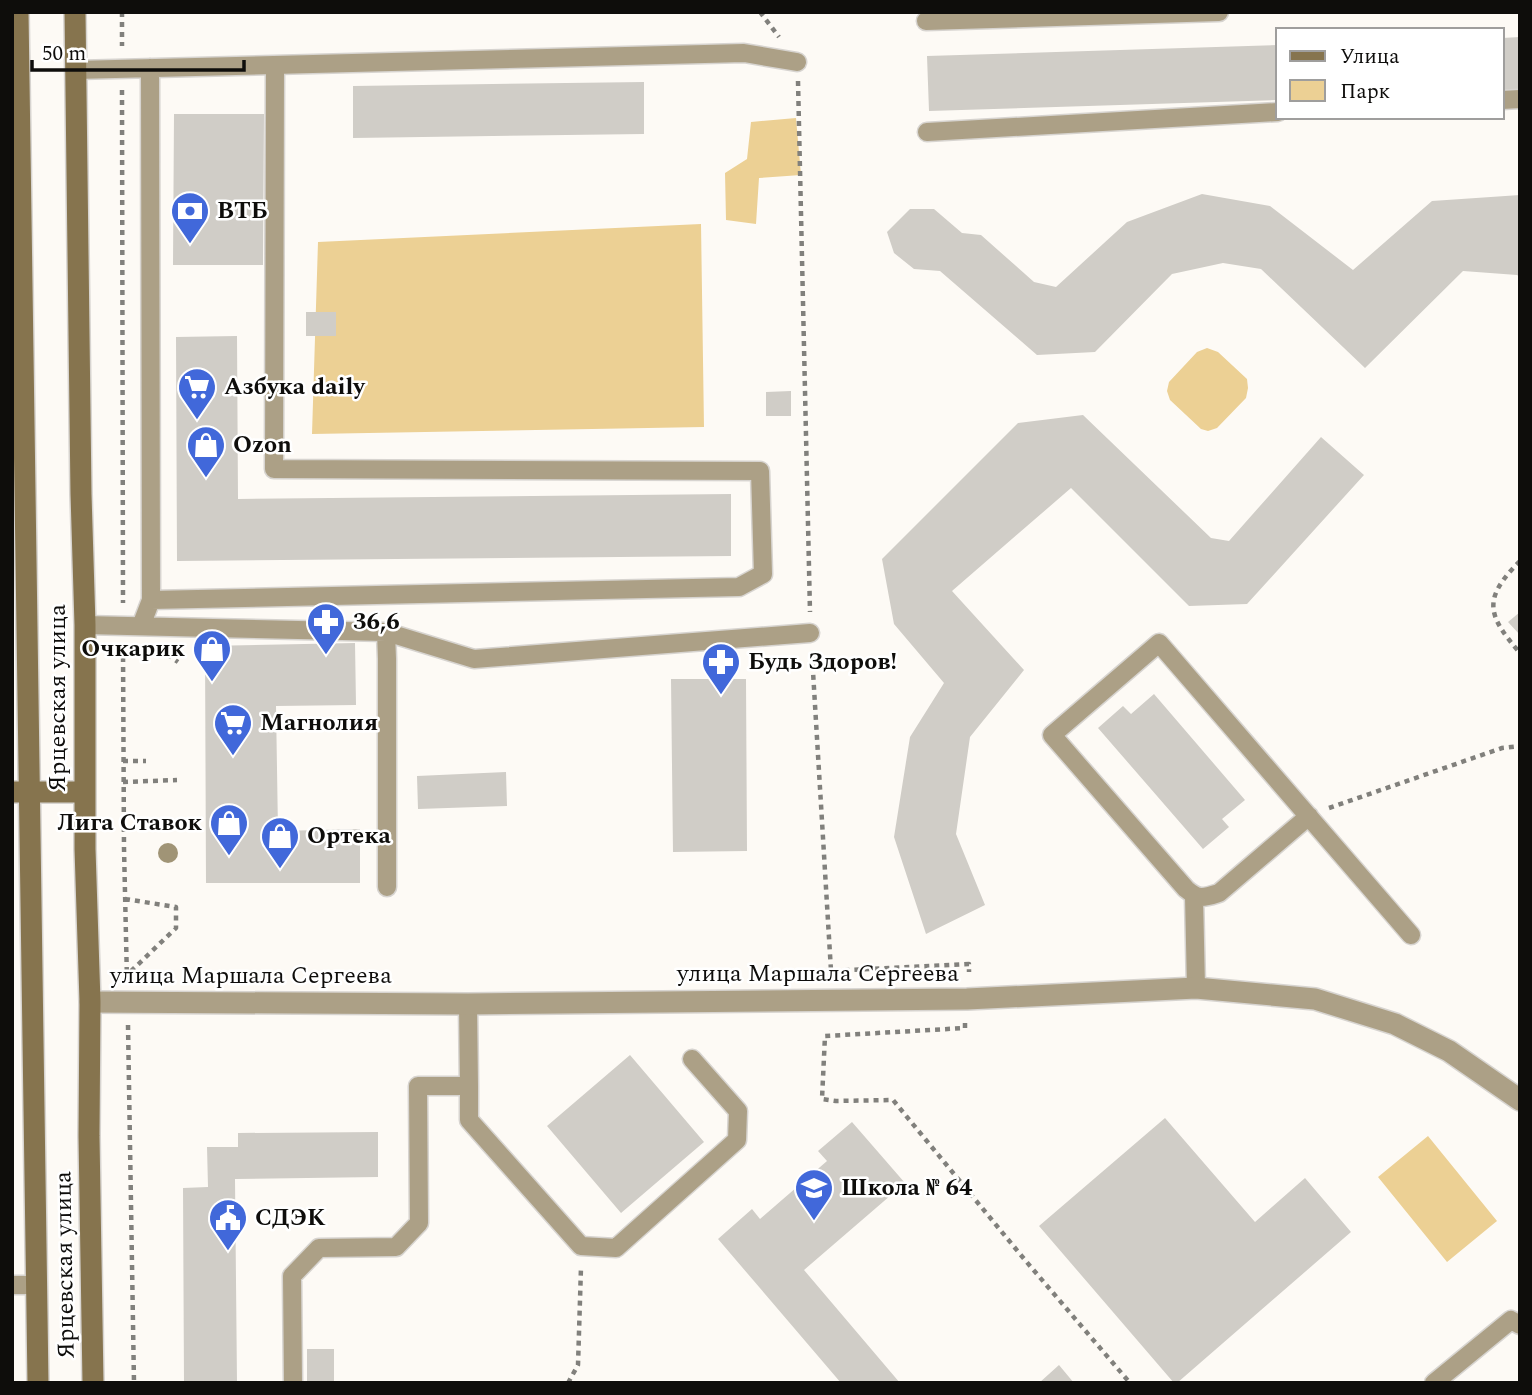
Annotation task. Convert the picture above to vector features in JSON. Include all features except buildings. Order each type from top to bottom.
[{"type":"main road","name":"Ярцевская улица","points":[[18,12],[21,792],[38,1383]]},
{"type":"main road","name":"Ярцевская улица","points":[[75,12],[93,1383]]},
{"type":"main road","points":[[21,792],[85,792]]},
{"type":"street","name":"улица Маршала Сергеева","points":[[90,1002],[468,1004],[967,999],[1196,988],[1315,999],[1395,1024],[1449,1051],[1520,1100]]},
{"type":"lane","points":[[926,21],[1219,12]]},
{"type":"lane","points":[[75,71],[744,53],[797,62]]},
{"type":"lane","points":[[151,600],[739,587],[763,573],[760,471],[274,469],[275,65]]},
{"type":"lane","points":[[132,626],[151,600],[150,68]]},
{"type":"lane","points":[[928,131],[1276,112]]},
{"type":"lane","points":[[85,625],[386,632],[474,659],[810,633]]},
{"type":"lane","points":[[386,632],[387,887]]},
{"type":"lane","points":[[1309,816],[1219,893],[1204,898],[1195,896],[1052,735],[1159,643],[1309,816],[1411,934]]},
{"type":"lane","points":[[1195,896],[1196,988]]},
{"type":"lane","points":[[468,1004],[469,1120],[582,1246],[616,1248],[737,1140],[738,1111],[692,1059]]},
{"type":"lane","points":[[293,1383],[292,1276],[319,1248],[396,1247],[419,1223],[418,1086],[469,1086]]},
{"type":"lane","points":[[12,1285],[36,1285]]},
{"type":"lane","points":[[1434,1383],[1511,1320],[1520,1325]]},
{"type":"path","points":[[122,12],[132,626],[123,782],[134,1383]]},
{"type":"path","points":[[760,12],[797,62],[810,633],[831,971],[969,964],[969,972]]},
{"type":"path","points":[[1520,561],[1506,575],[1495,593],[1493,605],[1494,617],[1502,633],[1520,653]]},
{"type":"path","points":[[1309,816],[1502,748],[1520,747]]},
{"type":"path","points":[[123,761],[146,761]]},
{"type":"path","points":[[123,782],[177,780]]},
{"type":"path","points":[[116,849],[124,848]]},
{"type":"path","points":[[125,899],[176,907],[176,928],[127,975]]},
{"type":"path","points":[[965,1028],[825,1035],[821,1099],[893,1100],[1130,1383]]},
{"type":"path","points":[[568,1383],[578,1365],[582,1246]]},
{"type":"green space","points":[[796,118],[801,175],[759,178],[756,224],[726,220],[725,173],[747,159],[751,122]]},
{"type":"green space","points":[[701,224],[704,427],[312,434],[318,242]]},
{"type":"green space","points":[[1207,348],[1218,352],[1247,379],[1248,388],[1246,398],[1217,428],[1208,431],[1201,429],[1170,400],[1167,391],[1169,382],[1197,352]]},
{"type":"green space","points":[[1428,1136],[1497,1221],[1447,1262],[1378,1177]]},
{"type":"place","name":"ВТБ","points":[[190,245]]},
{"type":"place","name":"Азбука daily","points":[[197,421]]},
{"type":"place","name":"Ozon","points":[[206,479]]},
{"type":"place","name":"36,6","points":[[326,656]]},
{"type":"place","name":"Очкарик","points":[[212,683]]},
{"type":"place","name":"Будь Здоров!","points":[[721,696]]},
{"type":"place","name":"Магнолия","points":[[233,757]]},
{"type":"place","name":"Лига Ставок","points":[[229,857]]},
{"type":"place","name":"Ортека","points":[[280,870]]},
{"type":"place","name":"Школа № 64","points":[[814,1222]]},
{"type":"place","name":"СДЭК","points":[[228,1252]]}]
